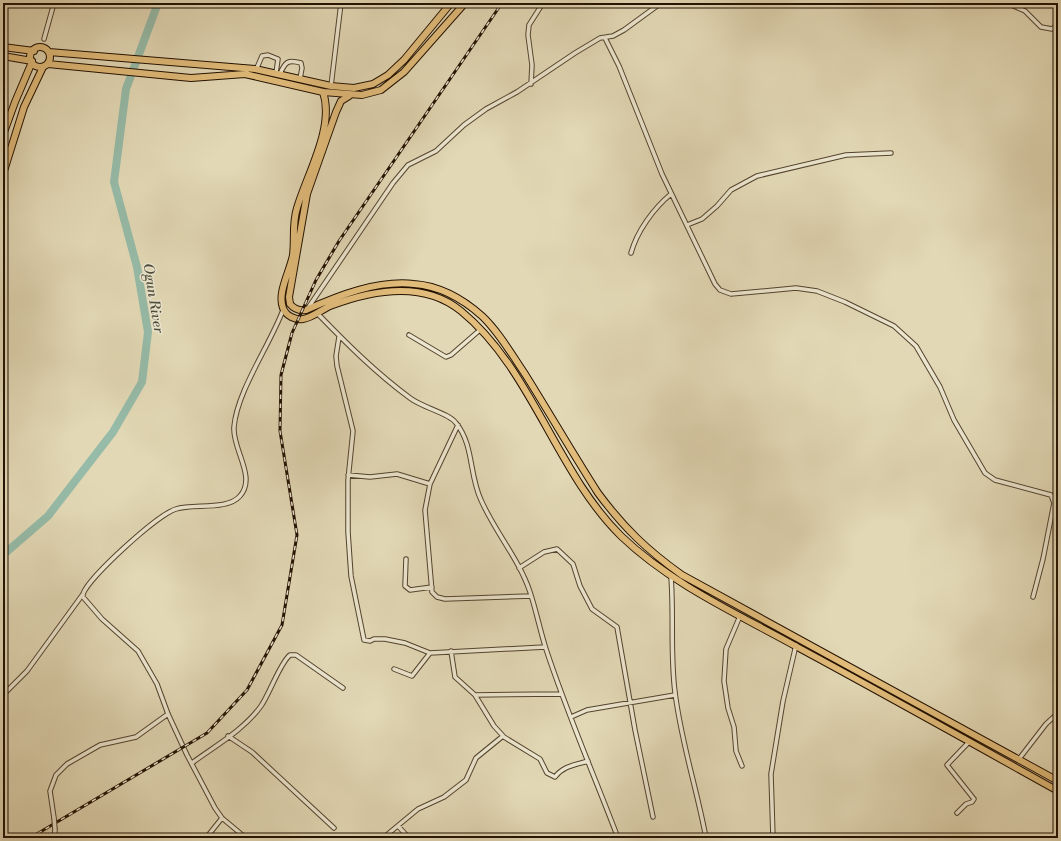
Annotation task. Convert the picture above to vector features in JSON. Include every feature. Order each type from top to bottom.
[{"type":"main road","points":[[3,56],[32,61],[37,66],[66,66],[191,78],[245,74],[323,92],[349,96],[372,94],[381,90],[411,65],[465,3]]},
{"type":"main road","points":[[3,47],[34,51],[43,48],[49,52],[67,54],[256,70],[331,86],[354,88],[380,80],[404,60],[449,4]]},
{"type":"main road","points":[[423,36],[432,42]]},
{"type":"main road","points":[[3,135],[14,102],[32,61],[31,57],[34,51]]},
{"type":"main road","points":[[3,174],[24,107],[50,58],[49,52]]},
{"type":"main road","points":[[323,92],[327,104],[327,113],[321,140],[296,209],[293,255],[282,296],[283,310],[288,316],[299,319],[308,317],[351,298],[380,291],[415,291],[444,300],[454,306],[476,323],[481,329],[516,376],[595,508],[636,550],[671,577],[1058,791]]},
{"type":"main road","points":[[349,96],[341,102],[336,112],[307,194],[289,301],[293,308],[306,310],[356,291],[383,285],[405,283],[422,285],[448,292],[460,299],[483,317],[510,351],[598,494],[626,529],[660,559],[689,578],[1058,781]]},
{"type":"main road","points":[[476,323],[483,317]]},
{"type":"street","points":[[44,39],[54,3]]},
{"type":"street","points":[[331,86],[341,3]]},
{"type":"street","points":[[531,84],[532,65],[528,35],[529,25],[543,3]]},
{"type":"street","points":[[306,310],[400,173],[418,159],[436,151],[464,125],[486,109],[531,84],[575,53],[600,38],[613,36],[624,30],[661,3]]},
{"type":"street","points":[[1007,3],[1025,11],[1041,27],[1052,28],[1058,24]]},
{"type":"street","points":[[605,38],[619,66],[671,194],[715,284],[725,293],[731,294],[796,288],[817,292],[845,302],[880,318],[910,338],[916,346],[940,387],[954,420],[985,473],[995,480],[1047,493],[1053,499],[1054,503],[1043,559],[1033,597]]},
{"type":"street","points":[[256,70],[262,56],[268,55],[278,59],[278,74]]},
{"type":"street","points":[[278,74],[284,64],[288,61],[295,61],[301,63],[302,68],[300,79]]},
{"type":"street","points":[[687,225],[702,219],[717,206],[731,190],[757,176],[846,155],[891,153]]},
{"type":"street","points":[[630,253],[647,222],[663,201],[671,194]]},
{"type":"street","points":[[3,695],[27,671],[92,581],[158,518],[176,509],[232,503],[240,497],[246,480],[234,439],[234,426],[239,404],[283,310]]},
{"type":"street","points":[[317,313],[339,337],[410,399],[434,411],[449,416],[458,425],[467,439],[474,482],[480,498],[501,539],[519,568],[531,596],[545,647],[618,838]]},
{"type":"street","points":[[409,335],[446,357],[451,355],[481,329]]},
{"type":"street","points":[[339,337],[336,356],[337,366],[353,432],[348,475],[347,510],[351,576],[363,637],[367,641],[384,639],[405,643],[430,653],[545,647]]},
{"type":"street","points":[[458,425],[430,484],[425,510],[432,592],[437,597],[445,599],[531,596]]},
{"type":"street","points":[[348,475],[370,477],[397,474],[430,484]]},
{"type":"street","points":[[519,568],[544,552],[557,549],[573,564],[580,586],[592,608],[617,627],[630,703],[653,817]]},
{"type":"street","points":[[406,559],[405,586],[407,589],[410,590],[432,587]]},
{"type":"street","points":[[671,577],[671,664],[675,695],[682,737],[706,838]]},
{"type":"street","points":[[83,594],[83,597],[102,619],[138,651],[158,684],[168,714],[192,763],[222,818],[246,838]]},
{"type":"street","points":[[740,616],[726,649],[724,681],[728,708],[734,727],[736,751],[742,766]]},
{"type":"street","points":[[773,838],[771,774],[782,702],[796,645]]},
{"type":"street","points":[[451,651],[455,677],[475,695],[494,726],[503,736],[532,752],[540,759],[547,773],[555,777],[560,770],[566,767],[588,761]]},
{"type":"street","points":[[394,669],[412,676],[430,653]]},
{"type":"street","points":[[192,763],[228,736],[261,707],[271,690],[284,661],[290,655],[296,655],[343,688]]},
{"type":"street","points":[[475,695],[562,694]]},
{"type":"street","points":[[571,717],[587,710],[675,695]]},
{"type":"street","points":[[1019,760],[1046,724],[1058,712]]},
{"type":"street","points":[[54,838],[54,818],[50,791],[56,775],[67,764],[100,745],[136,737],[168,714]]},
{"type":"street","points":[[228,736],[265,764],[334,828]]},
{"type":"street","points":[[383,838],[418,809],[444,797],[466,780],[476,758],[503,736]]},
{"type":"street","points":[[957,813],[966,804],[972,802],[974,799],[947,765],[969,742]]},
{"type":"street","points":[[206,838],[222,818]]},
{"type":"street","points":[[398,826],[409,838]]},
{"type":"waterway","name":"Ogun River","points":[[3,555],[48,516],[113,432],[142,382],[148,332],[137,267],[114,182],[126,89],[158,3]]},
{"type":"railway","points":[[30,838],[207,733],[247,690],[282,625],[297,535],[280,431],[281,375],[292,333],[316,280],[339,241],[502,3]]}]
